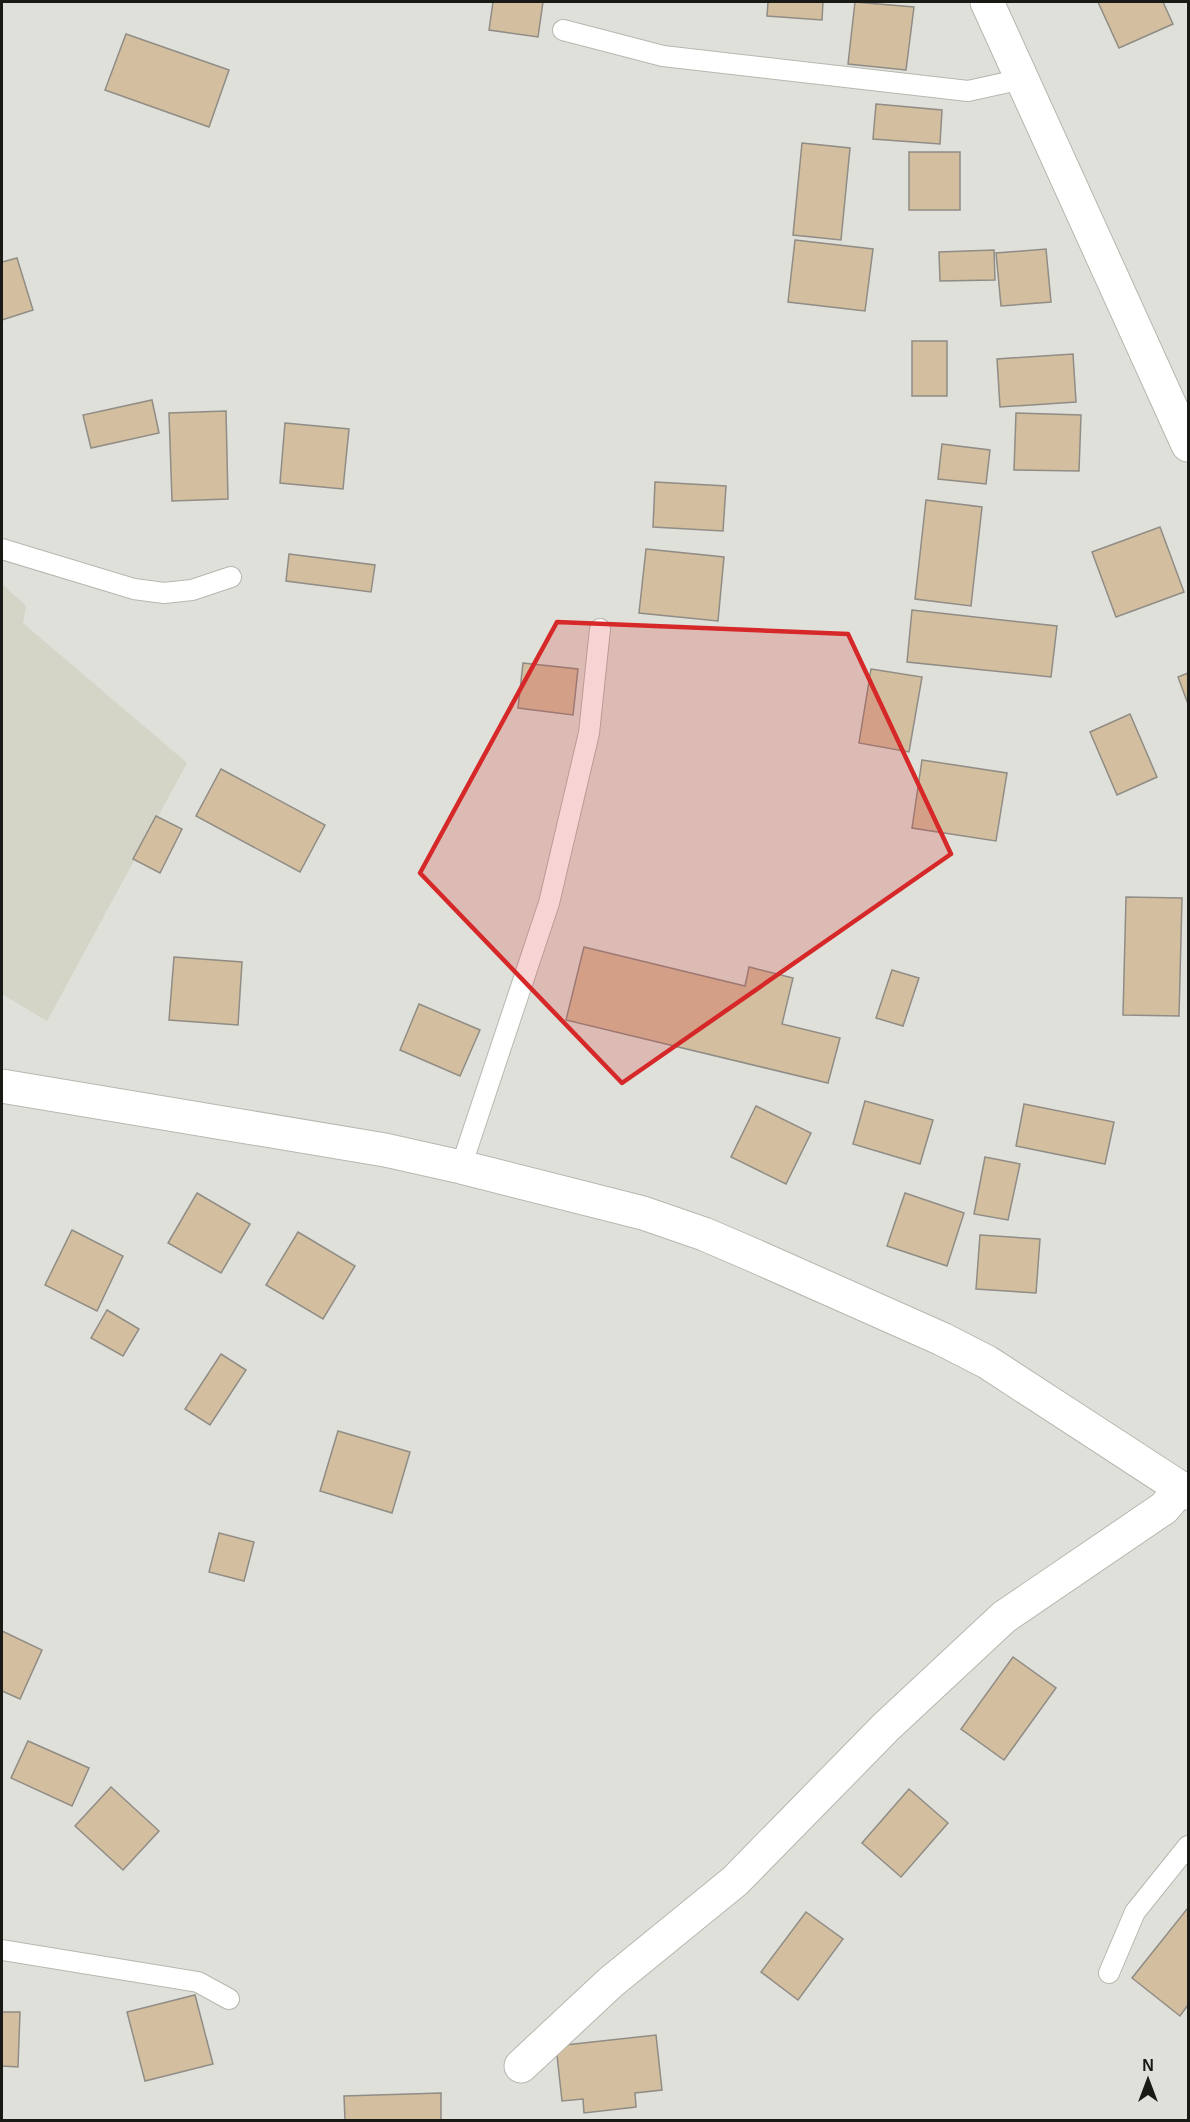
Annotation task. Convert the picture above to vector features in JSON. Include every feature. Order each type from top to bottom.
[{"type":"street","points":[[987,2],[1188,445]]},
{"type":"street","points":[[2,1086],[385,1150],[643,1213],[704,1234],[852,1298],[987,1362],[1185,1491],[1164,1508],[1004,1617],[886,1727],[735,1881],[611,1982],[521,2066]]},
{"type":"lane","points":[[563,30],[663,56],[957,90],[968,91],[1022,79]]},
{"type":"lane","points":[[2,549],[134,589],[164,593],[192,590],[231,577]]},
{"type":"lane","points":[[462,1167],[549,903],[589,733],[600,629]]},
{"type":"lane","points":[[1109,1973],[1135,1912],[1188,1846]]},
{"type":"lane","points":[[2,1950],[198,1982],[229,1999]]},
{"type":"highlighted area","points":[[557,622],[848,634],[951,854],[622,1083],[420,873]]},
{"type":"shaded area","points":[[2,584],[26,606],[23,623],[187,763],[47,1021],[2,994]]},
{"type":"building","points":[[493,2],[543,2],[538,37],[489,30]]},
{"type":"building","points":[[768,2],[823,2],[822,20],[767,16]]},
{"type":"building","points":[[855,2],[914,7],[906,70],[848,64]]},
{"type":"building","points":[[1098,2],[1163,2],[1173,24],[1119,48]]},
{"type":"building","points":[[126,34],[229,70],[209,127],[105,90]]},
{"type":"building","points":[[876,104],[942,110],[940,144],[873,139]]},
{"type":"building","points":[[802,143],[850,148],[841,240],[793,235]]},
{"type":"building","points":[[909,152],[960,152],[960,210],[909,210]]},
{"type":"building","points":[[795,240],[873,249],[865,311],[788,302]]},
{"type":"building","points":[[1046,249],[1051,302],[1001,306],[996,253]]},
{"type":"building","points":[[994,250],[995,280],[940,281],[939,252]]},
{"type":"building","points":[[17,258],[33,310],[2,320],[2,262]]},
{"type":"building","points":[[912,341],[947,341],[947,396],[912,396]]},
{"type":"building","points":[[1073,354],[1076,402],[1000,407],[997,359]]},
{"type":"building","points":[[152,400],[159,433],[91,448],[83,415]]},
{"type":"building","points":[[226,411],[228,499],[172,501],[169,413]]},
{"type":"building","points":[[1016,413],[1081,415],[1079,471],[1014,470]]},
{"type":"building","points":[[285,423],[349,429],[343,489],[280,483]]},
{"type":"building","points":[[942,444],[990,450],[986,484],[938,479]]},
{"type":"building","points":[[655,482],[726,486],[723,531],[653,527]]},
{"type":"building","points":[[926,500],[982,507],[971,606],[915,599]]},
{"type":"building","points":[[1160,527],[1184,592],[1116,617],[1092,552]]},
{"type":"building","points":[[646,549],[724,557],[718,621],[639,613]]},
{"type":"building","points":[[289,554],[375,565],[371,592],[286,581]]},
{"type":"building","points":[[912,610],[1057,626],[1051,677],[907,662]]},
{"type":"building","points":[[523,663],[578,669],[573,715],[518,708]]},
{"type":"building","points":[[871,669],[922,677],[909,752],[859,743]]},
{"type":"building","points":[[1188,673],[1188,704],[1178,677]]},
{"type":"building","points":[[1130,714],[1157,777],[1117,795],[1090,732]]},
{"type":"building","points":[[922,760],[1007,773],[996,841],[912,828]]},
{"type":"building","points":[[221,769],[325,825],[300,872],[196,816]]},
{"type":"building","points":[[156,816],[182,829],[160,873],[133,859]]},
{"type":"building","points":[[1126,897],[1182,898],[1179,1016],[1123,1015]]},
{"type":"building","points":[[584,947],[745,986],[749,967],[793,978],[782,1024],[840,1038],[828,1083],[566,1020]]},
{"type":"building","points":[[174,957],[242,962],[238,1025],[169,1020]]},
{"type":"building","points":[[892,970],[919,978],[903,1026],[876,1018]]},
{"type":"building","points":[[419,1004],[480,1030],[460,1076],[400,1050]]},
{"type":"building","points":[[865,1101],[933,1120],[920,1164],[853,1144]]},
{"type":"building","points":[[1024,1104],[1114,1122],[1105,1164],[1016,1146]]},
{"type":"building","points":[[756,1106],[811,1133],[786,1184],[731,1157]]},
{"type":"building","points":[[985,1157],[1020,1164],[1008,1220],[974,1214]]},
{"type":"building","points":[[197,1193],[250,1224],[221,1273],[168,1243]]},
{"type":"building","points":[[905,1193],[964,1213],[947,1266],[887,1246]]},
{"type":"building","points":[[72,1230],[123,1256],[97,1311],[45,1285]]},
{"type":"building","points":[[298,1232],[355,1266],[323,1319],[266,1285]]},
{"type":"building","points":[[980,1235],[1040,1239],[1036,1293],[976,1289]]},
{"type":"building","points":[[107,1310],[139,1329],[123,1356],[91,1338]]},
{"type":"building","points":[[221,1354],[246,1370],[210,1425],[185,1409]]},
{"type":"building","points":[[338,1431],[410,1452],[392,1513],[320,1491]]},
{"type":"building","points":[[219,1533],[254,1542],[244,1581],[209,1572]]},
{"type":"building","points":[[2,1631],[42,1650],[20,1699],[2,1691]]},
{"type":"building","points":[[1013,1657],[1056,1688],[1004,1760],[961,1729]]},
{"type":"building","points":[[28,1741],[89,1768],[72,1806],[11,1778]]},
{"type":"building","points":[[111,1787],[159,1831],[123,1870],[75,1826]]},
{"type":"building","points":[[909,1789],[948,1823],[901,1877],[862,1843]]},
{"type":"building","points":[[1187,1909],[1188,2005],[1180,2016],[1132,1978]]},
{"type":"building","points":[[806,1912],[843,1939],[798,2000],[761,1972]]},
{"type":"building","points":[[195,1995],[213,2064],[145,2081],[127,2012]]},
{"type":"building","points":[[2,2012],[20,2012],[18,2067],[2,2066]]},
{"type":"building","points":[[656,2035],[662,2090],[635,2093],[636,2107],[584,2113],[583,2099],[562,2101],[556,2046]]},
{"type":"building","points":[[441,2093],[441,2120],[345,2120],[344,2096]]}]
